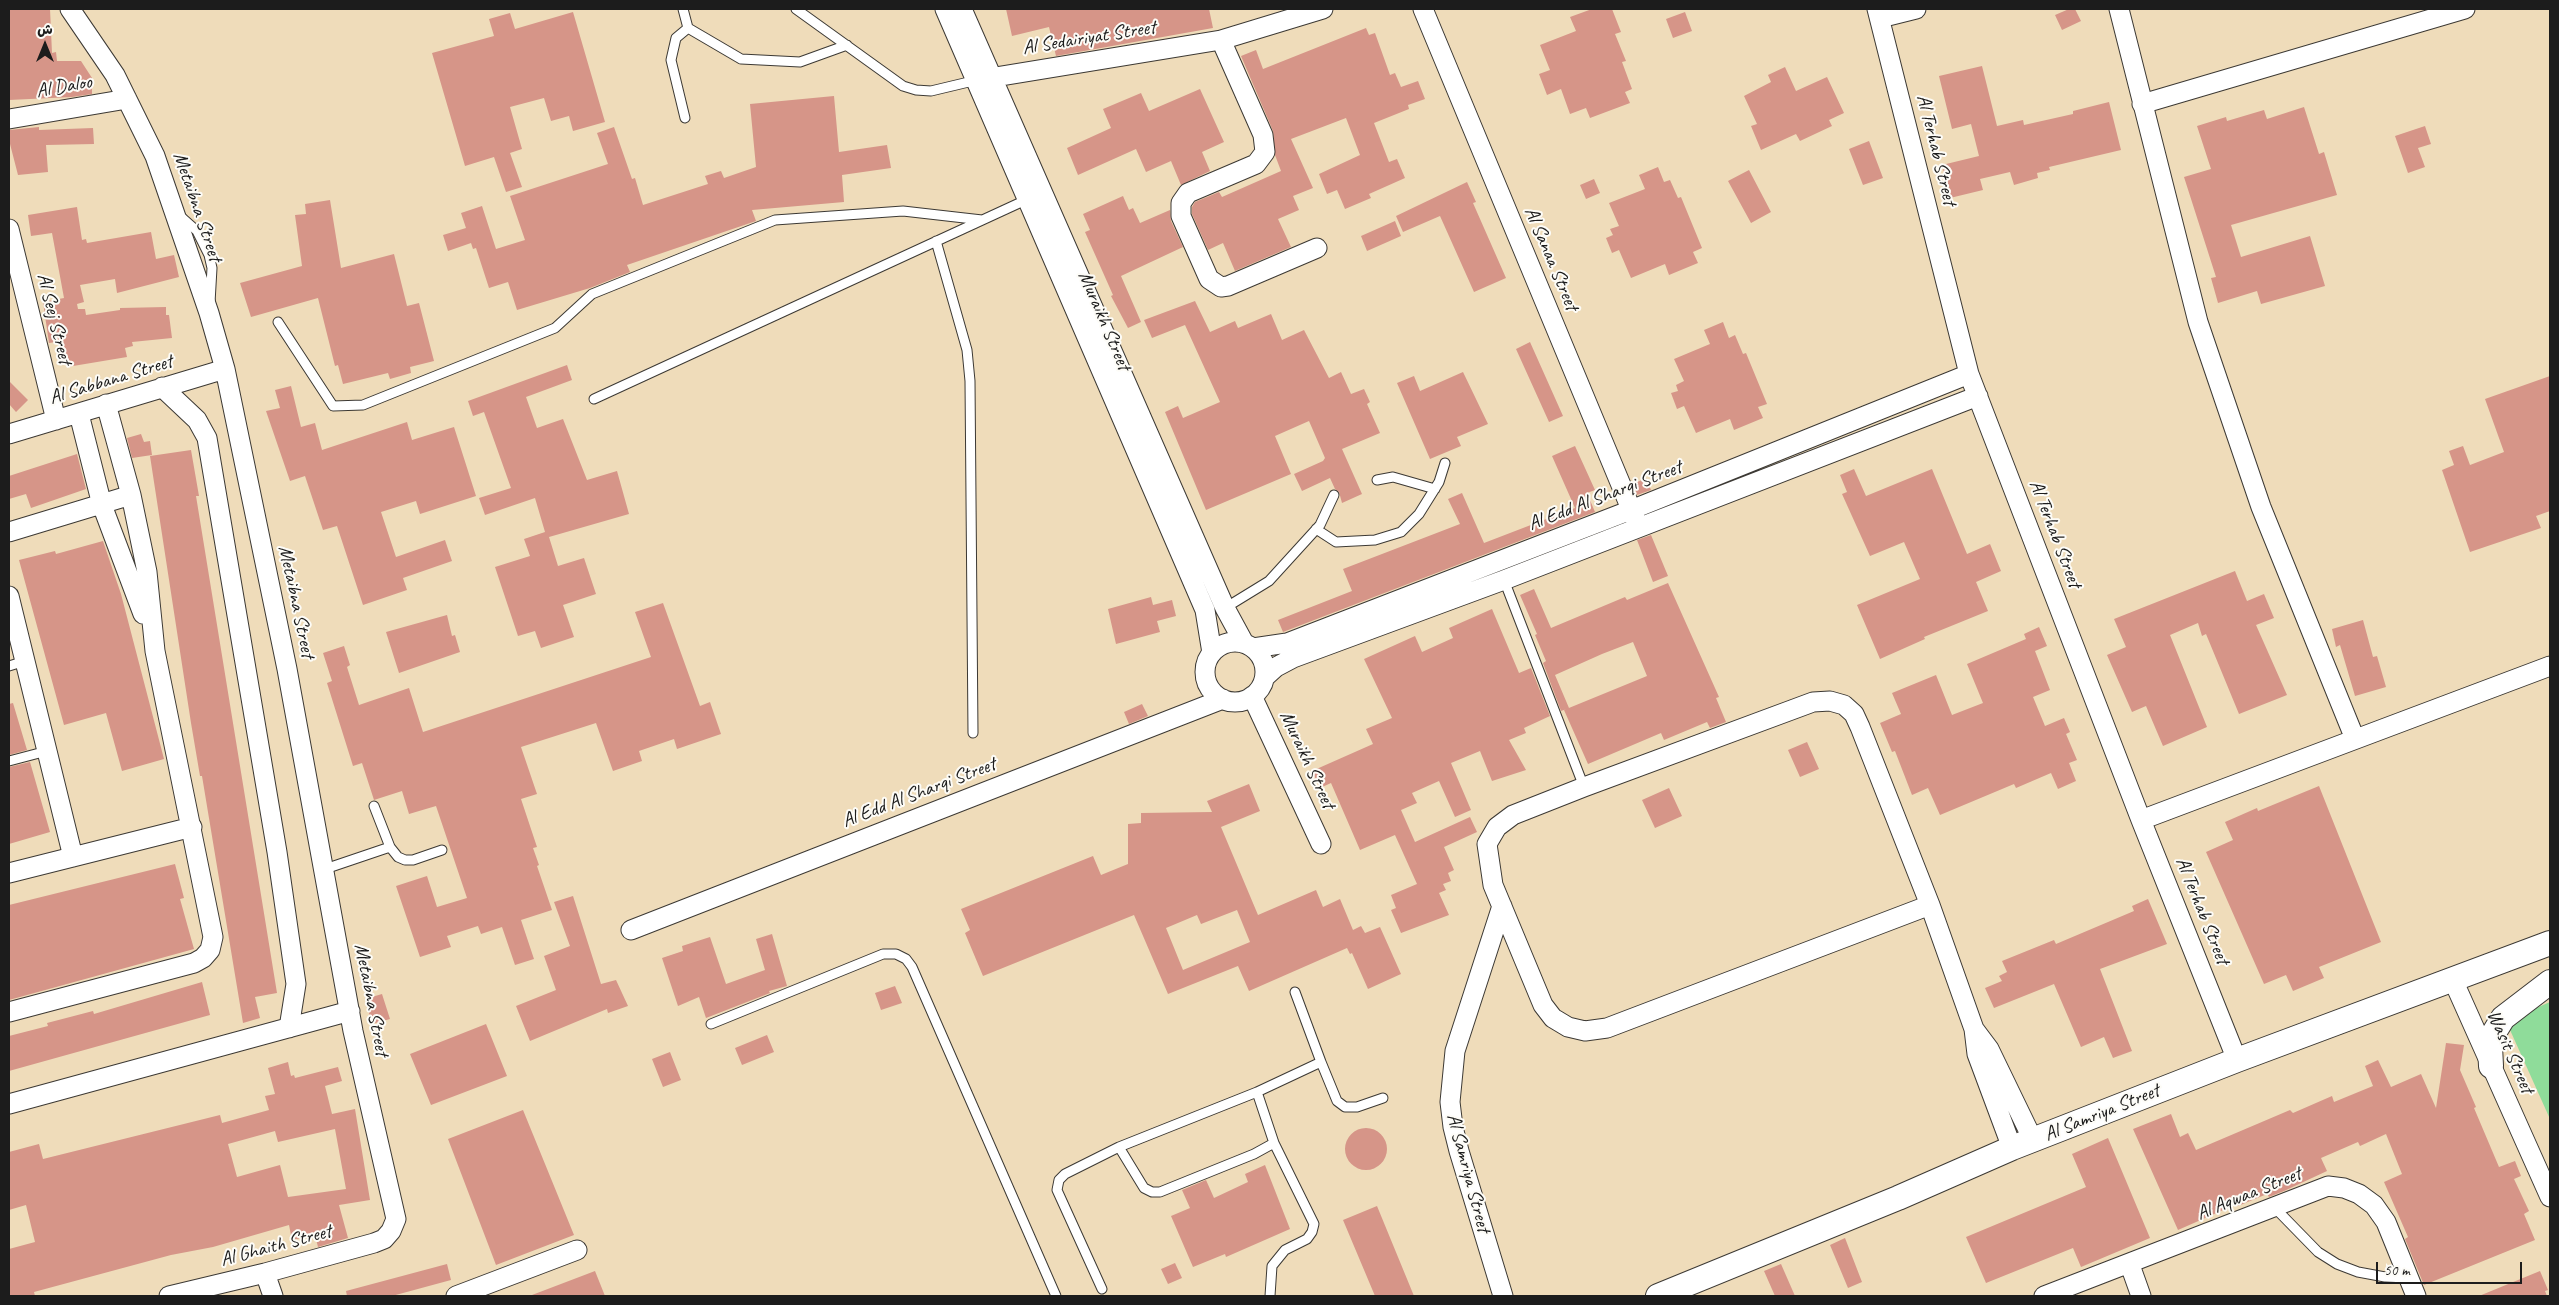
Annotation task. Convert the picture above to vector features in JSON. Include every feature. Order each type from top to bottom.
[{"type":"street","name":"Muraikh Street","points":[[945,9],[985,78]]},
{"type":"street","name":"Muraikh Street","points":[[962,9],[985,78],[1205,610],[1212,653]]},
{"type":"street","name":"Al Sedairiyat Street","points":[[985,78],[1221,40],[1323,9]]},
{"type":"street","name":"Al Sanaa Street","points":[[1423,9],[1635,518]]},
{"type":"street","points":[[1879,13],[1916,9]]},
{"type":"street","points":[[2119,9],[2201,331],[2261,507],[2356,739]]},
{"type":"street","points":[[2142,104],[2465,9]]},
{"type":"street","name":"Metaibna Street","points":[[77,11],[115,75],[156,156],[209,313],[226,370],[325,869],[350,1011],[394,1205],[396,1219],[391,1231]]},
{"type":"street","name":"Al Terhab Street","points":[[1879,13],[1969,374],[2141,820],[2237,1060]]},
{"type":"street","points":[[1221,40],[1263,135],[1265,152],[1256,164],[1188,193],[1181,204],[1181,216],[1209,279],[1221,287],[1228,286],[1317,248]]},
{"type":"street","name":"Al Daloo","points":[[9,119],[126,98]]},
{"type":"street","name":"Muraikh Street","points":[[1035,196],[1225,608],[1248,645]]},
{"type":"street","name":"Al Seej Street","points":[[9,229],[56,420]]},
{"type":"street","name":"Al Sabbana Street","points":[[9,434],[162,387],[226,370]]},
{"type":"street","name":"Al Edd Al Sharqi Street","points":[[1265,677],[1293,658],[1504,580],[1635,518],[1969,374]]},
{"type":"street","points":[[162,387],[197,420],[207,438],[277,852],[296,984],[289,1028]]},
{"type":"street","name":"Al Edd Al Sharqi Street","points":[[1248,645],[1287,643],[1978,396]]},
{"type":"street","points":[[9,1012],[194,963],[203,958],[210,950],[213,937],[156,651],[147,572],[131,496],[106,404]]},
{"type":"street","points":[[79,414],[102,505],[131,577],[156,651]]},
{"type":"street","points":[[9,532],[131,496]]},
{"type":"street","points":[[9,596],[17,664],[47,751],[73,857]]},
{"type":"street","points":[[1223,645],[1248,645],[1262,658],[1265,677],[1260,688],[1252,696],[1238,701],[1223,698],[1211,689],[1208,682],[1206,667],[1212,653],[1223,645]]},
{"type":"street","points":[[2141,820],[2550,666]]},
{"type":"street","name":"Muraikh Street","points":[[1252,696],[1321,844]]},
{"type":"street","name":"Al Edd Al Sharqi Street","points":[[631,930],[1223,698]]},
{"type":"street","points":[[1930,905],[1607,1028],[1585,1031],[1568,1027],[1553,1018],[1543,1005],[1493,885],[1487,844],[1497,826],[1513,815],[1584,787],[1813,702],[1830,702],[1844,705],[1854,714],[1860,727],[1930,905],[1974,1028],[1989,1049],[2022,1144]]},
{"type":"street","points":[[9,873],[192,827]]},
{"type":"street","name":"Al Samriya Street","points":[[1502,906],[1455,1051],[1450,1102],[1453,1127],[1459,1151],[1503,1296]]},
{"type":"street","name":"Al Samriya Street","points":[[1658,1296],[1889,1202],[2022,1144],[2237,1060],[2550,943]]},
{"type":"street","name":"Wasit Street","points":[[2453,980],[2550,1197]]},
{"type":"street","points":[[2491,1066],[2491,1041],[2503,1018],[2550,982]]},
{"type":"street","points":[[9,1104],[350,1011]]},
{"type":"street","name":"Al Aqwaa Street","points":[[2044,1296],[2130,1265],[2328,1186],[2344,1188],[2359,1194],[2374,1205],[2386,1222],[2416,1296]]},
{"type":"street","name":"Al Ghaith Street","points":[[169,1296],[265,1274],[374,1243],[384,1239],[391,1231]]},
{"type":"street","points":[[456,1296],[577,1250]]},
{"type":"street","points":[[2130,1265],[2141,1296]]},
{"type":"street","points":[[265,1274],[273,1296]]},
{"type":"lane","points":[[683,9],[688,28],[741,59],[800,62],[847,45]]},
{"type":"lane","points":[[796,9],[903,86],[916,90],[931,91],[985,78]]},
{"type":"lane","points":[[685,118],[671,60],[676,38],[688,28]]},
{"type":"lane","points":[[594,399],[1035,196]]},
{"type":"lane","points":[[278,322],[333,406],[363,405],[555,328],[592,294],[775,220],[903,211],[982,220]]},
{"type":"lane","points":[[936,242],[967,350],[970,382],[973,733]]},
{"type":"lane","points":[[1316,529],[1336,542],[1375,540],[1401,532],[1419,514],[1435,489],[1445,463]]},
{"type":"lane","points":[[1377,480],[1393,477],[1435,489]]},
{"type":"lane","points":[[1225,608],[1269,581],[1320,525],[1334,495]]},
{"type":"lane","points":[[1504,580],[1584,787]]},
{"type":"lane","points":[[9,761],[47,751]]},
{"type":"lane","points":[[374,806],[390,847],[398,857],[405,860],[442,850]]},
{"type":"lane","points":[[325,869],[390,847]]},
{"type":"lane","points":[[711,1024],[883,954],[896,954],[906,959],[912,967],[1056,1296]]},
{"type":"lane","points":[[1295,992],[1337,1101],[1345,1107],[1357,1107],[1383,1098]]},
{"type":"lane","points":[[1102,1289],[1057,1190],[1059,1180],[1065,1174],[1120,1147],[1257,1092],[1322,1062]]},
{"type":"lane","points":[[1257,1092],[1274,1143],[1314,1224],[1312,1232],[1307,1239],[1285,1250],[1272,1266],[1270,1296]]},
{"type":"lane","points":[[1120,1147],[1144,1188],[1152,1192],[1160,1192],[1254,1154],[1274,1143]]},
{"type":"lane","points":[[2275,1208],[2318,1252],[2338,1264],[2358,1272],[2408,1278]]},
{"type":"green space","points":[[2550,1002],[2550,1119],[2506,1021]]},
{"type":"building","points":[[9,9],[50,9],[52,53],[56,52],[57,61],[81,61],[92,78],[92,94],[72,97],[9,100]]},
{"type":"building","points":[[1006,9],[1209,9],[1213,28],[1056,56],[1049,27],[1012,36]]},
{"type":"building","points":[[1592,9],[1612,9],[1621,32],[1615,34],[1626,61],[1622,62],[1632,89],[1625,92],[1630,103],[1590,118],[1586,108],[1570,114],[1561,89],[1547,95],[1539,74],[1550,70],[1540,45],[1576,31],[1570,17]]},
{"type":"building","points":[[2069,9],[2075,9],[2081,21],[2062,30],[2055,15]]},
{"type":"building","points":[[573,12],[605,122],[573,131],[569,116],[551,121],[544,98],[510,107],[522,149],[510,153],[522,187],[506,192],[494,157],[465,166],[432,53],[494,36],[489,19],[510,13],[515,29]]},
{"type":"building","points":[[1685,12],[1692,31],[1673,38],[1666,19]]},
{"type":"building","points":[[1366,28],[1369,35],[1375,33],[1390,75],[1395,73],[1401,87],[1418,81],[1425,99],[1408,105],[1409,109],[1374,123],[1389,162],[1397,159],[1405,178],[1369,194],[1371,198],[1345,209],[1337,190],[1327,194],[1319,174],[1360,155],[1346,118],[1291,139],[1313,188],[1293,196],[1299,210],[1278,219],[1291,247],[1235,271],[1223,243],[1208,250],[1192,214],[1192,207],[1195,202],[1219,192],[1222,197],[1281,171],[1275,155],[1273,131],[1241,56],[1256,50],[1263,69]]},
{"type":"building","points":[[1982,66],[1997,126],[2023,120],[2024,125],[2073,114],[2073,111],[2109,102],[2121,150],[2049,167],[2050,170],[2037,173],[2038,178],[2014,185],[2010,172],[1980,179],[1983,190],[1950,198],[1942,165],[1979,156],[1971,124],[1952,129],[1939,76]]},
{"type":"building","points":[[1785,67],[1796,91],[1827,77],[1844,113],[1829,120],[1832,126],[1800,141],[1796,134],[1761,150],[1751,126],[1757,124],[1744,96],[1771,82],[1768,75]]},
{"type":"building","points":[[1200,89],[1224,142],[1202,152],[1210,171],[1181,185],[1171,161],[1146,172],[1136,149],[1078,175],[1067,148],[1111,128],[1103,109],[1141,93],[1149,111]]},
{"type":"building","points":[[834,96],[839,152],[887,145],[891,168],[842,175],[844,202],[752,210],[756,221],[627,265],[630,272],[590,288],[517,310],[508,282],[489,288],[476,248],[473,249],[471,243],[448,251],[443,235],[466,228],[461,213],[482,206],[496,249],[525,240],[510,196],[608,164],[597,133],[614,127],[632,179],[635,178],[643,205],[708,184],[705,176],[721,171],[724,178],[756,167],[750,104]]},
{"type":"building","points":[[2304,107],[2319,154],[2324,152],[2337,195],[2231,225],[2241,257],[2310,236],[2325,286],[2261,304],[2257,291],[2218,303],[2211,278],[2216,277],[2184,177],[2211,169],[2197,126],[2226,117],[2227,121],[2264,110],[2267,119]]},
{"type":"building","points":[[2425,126],[2431,144],[2418,148],[2425,167],[2408,173],[2395,136]]},
{"type":"building","points":[[39,127],[39,130],[93,128],[94,144],[46,145],[48,172],[18,175],[10,144],[9,130]]},
{"type":"building","points":[[1869,141],[1883,178],[1863,185],[1849,149]]},
{"type":"building","points":[[1658,167],[1664,182],[1670,180],[1678,198],[1681,197],[1702,248],[1693,252],[1698,263],[1669,275],[1665,264],[1631,278],[1619,250],[1612,253],[1606,238],[1613,235],[1610,229],[1619,226],[1609,203],[1645,189],[1639,175]]},
{"type":"building","points":[[1749,170],[1771,212],[1751,223],[1728,181]]},
{"type":"building","points":[[1594,179],[1600,193],[1586,199],[1580,185]]},
{"type":"building","points":[[1467,182],[1476,202],[1473,203],[1506,278],[1474,292],[1440,216],[1403,232],[1396,216]]},
{"type":"building","points":[[1123,196],[1129,210],[1133,208],[1140,223],[1170,210],[1171,221],[1183,247],[1121,276],[1141,322],[1128,328],[1111,296],[1113,295],[1085,232],[1090,230],[1083,214]]},
{"type":"building","points":[[330,200],[341,268],[394,254],[407,306],[419,303],[434,361],[410,367],[411,373],[390,379],[388,373],[343,384],[338,365],[335,366],[318,298],[251,317],[240,283],[302,266],[295,215],[306,214],[305,204]]},
{"type":"building","points":[[77,207],[82,240],[86,239],[87,243],[151,232],[156,259],[174,255],[179,277],[117,293],[115,279],[80,285],[84,302],[77,304],[78,309],[85,309],[86,315],[120,310],[120,308],[166,307],[166,315],[169,315],[172,338],[132,342],[133,346],[125,348],[127,357],[67,367],[62,341],[49,343],[43,302],[64,298],[52,233],[31,236],[28,215]]},
{"type":"building","points":[[1395,221],[1401,236],[1367,251],[1361,236]]},
{"type":"building","points":[[1195,301],[1210,332],[1235,321],[1238,328],[1271,314],[1282,340],[1304,330],[1329,378],[1341,372],[1351,394],[1364,389],[1370,402],[1367,404],[1380,433],[1342,449],[1362,494],[1342,503],[1339,492],[1335,489],[1330,478],[1302,491],[1294,474],[1323,461],[1325,458],[1309,421],[1275,436],[1291,474],[1206,510],[1165,412],[1178,406],[1183,418],[1220,402],[1185,325],[1152,338],[1144,320]]},
{"type":"building","points":[[1723,322],[1729,338],[1735,335],[1743,354],[1746,353],[1767,404],[1758,407],[1763,418],[1734,430],[1730,419],[1696,433],[1684,406],[1677,409],[1671,393],[1678,391],[1676,385],[1684,381],[1674,359],[1710,344],[1704,330]]},
{"type":"building","points":[[1530,342],[1563,416],[1549,422],[1516,349]]},
{"type":"building","points":[[567,365],[572,380],[526,397],[537,428],[563,419],[587,480],[617,471],[629,514],[549,537],[558,566],[584,558],[596,594],[563,605],[574,637],[541,648],[535,631],[518,636],[495,567],[530,556],[524,539],[545,532],[535,498],[485,515],[479,498],[511,488],[484,412],[473,416],[468,401]]},
{"type":"building","points":[[1463,372],[1488,424],[1457,437],[1461,446],[1430,459],[1397,383],[1414,376],[1420,391]]},
{"type":"building","points":[[2550,376],[2550,511],[2536,516],[2541,528],[2470,552],[2442,470],[2454,465],[2449,451],[2463,446],[2470,465],[2504,452],[2485,399]]},
{"type":"building","points":[[9,381],[28,400],[16,412],[9,404]]},
{"type":"building","points":[[291,386],[301,427],[315,423],[322,450],[407,422],[412,440],[454,427],[476,496],[420,514],[416,501],[381,512],[396,557],[445,540],[452,561],[403,578],[407,590],[363,605],[337,526],[323,530],[305,476],[290,481],[266,411],[280,408],[275,390]]},
{"type":"building","points":[[141,434],[144,442],[150,441],[152,455],[132,458],[127,438]]},
{"type":"building","points":[[1575,446],[1595,490],[1587,493],[1595,512],[1283,632],[1278,620],[1352,591],[1343,569],[1460,524],[1448,499],[1462,493],[1484,543],[1575,508],[1552,456]]},
{"type":"building","points":[[191,450],[199,496],[196,496],[277,993],[255,997],[260,1018],[243,1023],[202,776],[200,776],[191,723],[150,456]]},
{"type":"building","points":[[77,454],[86,489],[31,508],[26,494],[9,499],[9,476]]},
{"type":"building","points":[[1854,469],[1866,496],[1932,469],[1967,554],[1990,544],[2001,571],[1976,582],[1988,611],[1924,637],[1925,639],[1880,659],[1857,605],[1920,579],[1904,542],[1870,556],[1842,494],[1847,492],[1840,475]]},
{"type":"building","points":[[1646,478],[1651,490],[1637,495],[1633,484]]},
{"type":"building","points":[[1651,535],[1668,576],[1653,582],[1637,540]]},
{"type":"building","points":[[103,541],[121,594],[164,759],[122,771],[106,713],[64,725],[19,560],[55,551],[56,554]]},
{"type":"building","points":[[2235,571],[2247,601],[2264,594],[2274,618],[2256,625],[2287,695],[2239,714],[2206,634],[2202,636],[2198,623],[2170,635],[2207,727],[2163,746],[2146,706],[2132,712],[2107,655],[2126,647],[2114,619]]},
{"type":"building","points":[[1668,583],[1719,697],[1716,698],[1726,722],[1710,728],[1707,722],[1664,740],[1661,733],[1588,764],[1564,710],[1561,711],[1543,663],[1546,661],[1535,635],[1537,634],[1520,595],[1534,589],[1551,628],[1625,597],[1627,600]],"holes":[[[1633,642],[1647,676],[1569,708],[1555,675]]]},
{"type":"building","points":[[1151,597],[1153,605],[1172,600],[1176,616],[1157,621],[1160,632],[1116,644],[1108,609]]},
{"type":"building","points":[[663,603],[700,706],[710,702],[721,734],[677,749],[674,739],[639,751],[642,761],[613,771],[596,723],[521,747],[537,794],[521,799],[537,847],[533,848],[539,865],[537,866],[552,910],[521,920],[534,959],[515,965],[502,927],[481,934],[478,926],[447,936],[451,947],[420,957],[396,886],[427,876],[437,907],[467,898],[436,806],[409,814],[402,791],[374,800],[362,763],[353,766],[327,683],[332,681],[323,653],[344,646],[350,665],[347,667],[359,705],[409,688],[423,732],[651,657],[635,612]]},
{"type":"building","points":[[1492,609],[1519,673],[1531,668],[1550,716],[1524,728],[1526,733],[1509,740],[1526,770],[1492,781],[1480,751],[1451,763],[1471,810],[1455,817],[1439,781],[1412,793],[1417,803],[1401,810],[1415,842],[1470,817],[1477,832],[1444,847],[1454,870],[1448,873],[1451,881],[1443,884],[1446,890],[1439,893],[1449,915],[1401,933],[1391,910],[1396,908],[1391,895],[1417,884],[1395,835],[1360,850],[1331,783],[1320,788],[1312,771],[1373,744],[1366,729],[1392,718],[1364,659],[1415,636],[1422,652],[1453,638],[1449,628]]},
{"type":"building","points":[[447,615],[452,636],[455,635],[460,652],[399,673],[386,632]]},
{"type":"building","points":[[2363,620],[2373,657],[2377,656],[2386,687],[2355,696],[2340,645],[2336,647],[2332,629]]},
{"type":"building","points":[[2039,627],[2047,646],[2035,651],[2050,690],[2033,697],[2045,726],[2064,718],[2070,732],[2066,734],[2077,760],[2069,763],[2076,781],[2058,789],[2051,773],[2016,788],[2014,784],[1940,815],[1928,788],[1912,795],[1895,751],[1892,752],[1880,723],[1901,714],[1892,693],[1936,675],[1952,715],[1983,703],[1967,664],[2026,639],[2024,634]]},
{"type":"building","points":[[13,703],[27,750],[9,755],[9,704]]},
{"type":"building","points":[[1142,704],[1148,716],[1129,724],[1124,712]]},
{"type":"building","points":[[1807,742],[1819,769],[1800,777],[1788,750]]},
{"type":"building","points":[[30,762],[50,832],[9,844],[9,767]]},
{"type":"building","points":[[1249,784],[1260,811],[1221,827],[1258,915],[1316,890],[1323,907],[1340,899],[1353,930],[1361,926],[1365,933],[1380,927],[1401,974],[1368,989],[1352,953],[1350,954],[1347,948],[1249,991],[1238,966],[1168,994],[1134,915],[983,976],[965,933],[970,930],[961,909],[1093,856],[1101,875],[1128,864],[1128,824],[1141,823],[1141,813],[1212,812],[1207,801]],"holes":[[[1237,910],[1250,942],[1183,970],[1166,928],[1197,915],[1201,924]]]},
{"type":"building","points":[[2319,786],[2381,942],[2319,967],[2324,978],[2293,991],[2286,975],[2264,984],[2206,852],[2233,840],[2225,822],[2257,808],[2258,811]]},
{"type":"building","points":[[1669,788],[1682,816],[1655,828],[1642,800]]},
{"type":"building","points":[[175,864],[184,898],[180,899],[194,949],[9,1000],[9,905]]},
{"type":"building","points":[[573,896],[601,984],[616,980],[628,1006],[608,1013],[607,1009],[530,1041],[516,1006],[556,990],[544,956],[570,946],[554,902]]},
{"type":"building","points":[[2148,899],[2167,944],[2100,969],[2132,1051],[2113,1058],[2104,1037],[2081,1047],[2054,984],[1994,1008],[1985,988],[2002,981],[1999,976],[2007,972],[2002,961],[2054,940],[2056,944],[2134,911],[2132,906]]},
{"type":"building","points":[[772,934],[787,986],[769,991],[770,993],[706,1018],[699,997],[678,1006],[662,958],[683,951],[682,946],[710,937],[726,984],[765,970],[756,939]]},
{"type":"building","points":[[202,982],[210,1015],[9,1071],[9,1036],[48,1026],[47,1023],[93,1011],[94,1014]]},
{"type":"building","points":[[895,986],[902,1003],[881,1010],[875,993]]},
{"type":"building","points":[[382,994],[390,1019],[372,1024],[365,999]]},
{"type":"building","points":[[486,1024],[507,1076],[431,1105],[410,1054]]},
{"type":"building","points":[[767,1035],[774,1052],[742,1065],[735,1048]]},
{"type":"building","points":[[2446,1043],[2464,1045],[2460,1070],[2499,1167],[2515,1161],[2521,1176],[2514,1179],[2529,1211],[2524,1214],[2535,1240],[2424,1285],[2405,1239],[2408,1237],[2384,1182],[2402,1174],[2386,1134],[2360,1146],[2358,1142],[2321,1158],[2327,1171],[2284,1191],[2269,1197],[2267,1194],[2238,1206],[2237,1204],[2178,1230],[2133,1129],[2171,1114],[2180,1137],[2188,1133],[2196,1150],[2290,1110],[2293,1113],[2332,1096],[2334,1102],[2373,1086],[2365,1066],[2378,1060],[2391,1087],[2421,1074],[2436,1108]]},
{"type":"building","points":[[670,1052],[681,1080],[663,1087],[652,1059]]},
{"type":"building","points":[[288,1062],[291,1076],[294,1075],[295,1078],[338,1067],[342,1081],[325,1086],[332,1114],[355,1109],[370,1200],[339,1205],[348,1238],[318,1247],[315,1235],[292,1240],[289,1225],[213,1247],[171,1255],[34,1292],[35,1296],[9,1296],[9,1249],[35,1242],[26,1205],[9,1210],[9,1152],[39,1144],[43,1159],[220,1115],[222,1123],[269,1110],[265,1096],[275,1094],[268,1068]],"holes":[[[335,1129],[346,1189],[288,1197],[280,1165],[237,1177],[228,1144],[275,1131],[278,1142]]]},
{"type":"building","points":[[523,1110],[574,1235],[496,1265],[448,1139]]},
{"type":"building","points":[[1366,1128],[1381,1134],[1387,1149],[1381,1164],[1366,1170],[1351,1164],[1345,1149],[1351,1134]]},
{"type":"building","points":[[2108,1138],[2150,1238],[2081,1267],[2073,1248],[1986,1283],[1966,1237],[2086,1187],[2072,1154]]},
{"type":"building","points":[[1265,1165],[1290,1229],[1226,1257],[1225,1254],[1193,1267],[1171,1216],[1190,1208],[1182,1190],[1206,1180],[1214,1198],[1248,1182],[1245,1174]]},
{"type":"building","points":[[1377,1206],[1414,1296],[1375,1296],[1343,1220]]},
{"type":"building","points":[[1845,1238],[1862,1282],[1848,1288],[1830,1245]]},
{"type":"building","points":[[1175,1263],[1182,1278],[1168,1284],[1161,1269]]},
{"type":"building","points":[[447,1264],[451,1280],[392,1296],[347,1296],[346,1291]]},
{"type":"building","points":[[1781,1264],[1795,1296],[1775,1296],[1764,1271]]},
{"type":"building","points":[[595,1271],[605,1296],[532,1295]]},
{"type":"building","points":[[2540,1271],[2548,1290],[2545,1291],[2547,1296],[2479,1296]]}]
